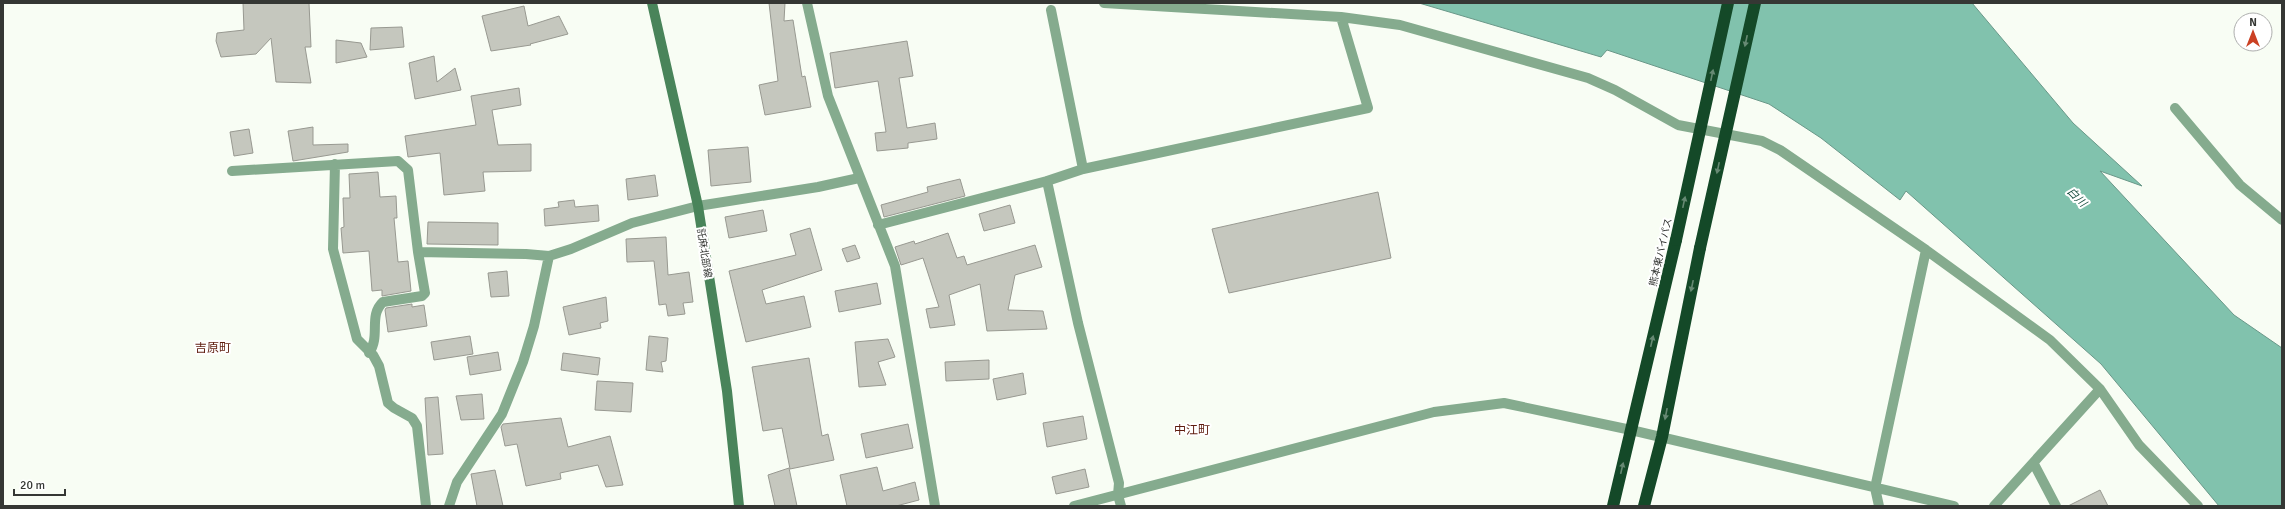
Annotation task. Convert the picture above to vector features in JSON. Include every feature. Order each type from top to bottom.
[{"type":"highway","name":"熊本東バイパス","points":[[1613,506],[1676,240],[1728,3]]},
{"type":"highway","points":[[1644,506],[1662,437],[1700,248],[1754,3]]},
{"type":"main road","name":"託麻北部線","points":[[652,3],[698,206],[727,391],[739,506]]},
{"type":"street","points":[[807,3],[828,96],[895,266],[935,506]]},
{"type":"street","points":[[1104,3],[1341,17],[1400,25],[1588,78],[1615,90],[1678,125],[1762,141],[1780,150],[1926,250],[2050,340],[2100,389],[2139,445],[2198,506]]},
{"type":"street","points":[[1051,10],[1083,169]]},
{"type":"street","points":[[878,225],[1047,181],[1083,169],[1368,108],[1341,17]]},
{"type":"street","points":[[2175,108],[2240,185],[2282,220]]},
{"type":"street","points":[[232,172],[398,161],[408,170],[418,252],[425,293],[422,296],[383,302],[380,305],[375,317],[375,341],[369,353]]},
{"type":"street","points":[[335,164],[333,249],[357,339],[379,366],[388,403],[412,418],[417,426],[426,506]]},
{"type":"street","points":[[418,252],[526,254],[548,256],[571,249],[632,223],[698,206],[818,187],[860,178]]},
{"type":"street","points":[[1047,181],[1078,323],[1119,483],[1118,495],[1121,506]]},
{"type":"street","points":[[1879,506],[1874,488],[1926,250]]},
{"type":"street","points":[[449,506],[457,482],[502,414],[523,362],[534,326],[548,256]]},
{"type":"street","points":[[1994,506],[2034,464],[2100,389]]},
{"type":"street","points":[[1074,506],[1442,411],[1504,403],[1662,437],[1954,506]]},
{"type":"street","points":[[2034,464],[2056,506]]},
{"type":"water","name":"白川","points":[[1419,3],[1972,3],[2073,123],[2142,186],[2100,171],[2234,315],[2282,348],[2282,506],[2219,506],[2101,364],[1906,191],[1900,200],[1821,138],[1769,104],[1607,50],[1601,57]]},
{"type":"building","points":[[243,3],[309,3],[311,47],[305,47],[311,83],[276,82],[271,38],[256,54],[221,57],[216,41],[217,33],[244,30]]},
{"type":"building","points":[[769,3],[785,3],[784,21],[793,20],[802,77],[805,76],[811,107],[765,115],[759,85],[778,81]]},
{"type":"building","points":[[524,6],[528,26],[559,16],[568,34],[530,44],[531,45],[491,51],[482,16]]},
{"type":"building","points":[[402,27],[404,47],[370,50],[371,28]]},
{"type":"building","points":[[336,40],[361,43],[367,57],[336,63]]},
{"type":"building","points":[[907,41],[913,76],[899,78],[907,128],[935,123],[937,139],[908,143],[908,148],[877,151],[875,133],[886,132],[878,81],[835,88],[830,53]]},
{"type":"building","points":[[434,56],[437,82],[455,68],[461,90],[415,99],[409,63]]},
{"type":"building","points":[[519,88],[521,105],[492,110],[498,145],[531,144],[531,171],[483,172],[485,191],[444,195],[440,153],[408,157],[405,136],[476,125],[471,96]]},
{"type":"building","points":[[313,127],[313,145],[348,144],[348,152],[293,161],[288,131]]},
{"type":"building","points":[[249,129],[253,153],[234,156],[230,132]]},
{"type":"building","points":[[748,147],[751,182],[711,186],[708,150]]},
{"type":"building","points":[[378,172],[380,197],[396,196],[397,218],[394,218],[398,262],[408,261],[411,291],[382,296],[382,290],[372,291],[369,251],[343,253],[341,228],[344,227],[343,198],[350,198],[349,174]]},
{"type":"building","points":[[655,175],[658,196],[628,200],[626,179]]},
{"type":"building","points":[[960,179],[965,196],[884,217],[881,205],[928,192],[927,187]]},
{"type":"building","points":[[1378,192],[1391,258],[1229,293],[1212,229]]},
{"type":"building","points":[[574,200],[575,207],[598,205],[599,221],[545,226],[544,209],[559,207],[558,202]]},
{"type":"building","points":[[1010,205],[1015,223],[984,231],[979,214]]},
{"type":"building","points":[[763,210],[767,231],[729,238],[725,217]]},
{"type":"building","points":[[428,222],[498,223],[498,245],[427,244]]},
{"type":"building","points":[[810,228],[822,270],[762,290],[766,304],[804,296],[811,327],[746,342],[729,271],[796,255],[790,234]]},
{"type":"building","points":[[948,233],[957,258],[964,256],[967,265],[1035,245],[1042,267],[1015,275],[1008,310],[1043,311],[1047,329],[987,331],[980,284],[949,295],[955,325],[930,328],[926,309],[939,307],[923,258],[901,265],[895,247],[914,241],[915,244]]},
{"type":"building","points":[[666,237],[668,275],[689,272],[693,302],[683,303],[685,314],[668,316],[666,304],[659,305],[654,261],[627,262],[626,239]]},
{"type":"building","points":[[855,245],[860,258],[847,262],[842,249]]},
{"type":"building","points":[[507,271],[509,296],[491,297],[488,273]]},
{"type":"building","points":[[877,283],[881,304],[839,312],[835,291]]},
{"type":"building","points":[[606,297],[608,321],[600,323],[601,328],[569,335],[563,307]]},
{"type":"building","points":[[412,304],[412,307],[424,305],[427,326],[388,332],[386,308]]},
{"type":"building","points":[[470,336],[473,354],[434,360],[431,342]]},
{"type":"building","points":[[649,336],[668,338],[666,361],[661,362],[663,372],[646,370]]},
{"type":"building","points":[[888,339],[895,357],[878,362],[886,385],[859,387],[855,342]]},
{"type":"building","points":[[498,352],[501,370],[470,375],[467,357]]},
{"type":"building","points":[[563,353],[600,358],[598,375],[561,370]]},
{"type":"building","points":[[809,358],[822,436],[828,434],[834,460],[790,469],[782,428],[763,431],[752,367]]},
{"type":"building","points":[[989,360],[989,379],[946,381],[945,362]]},
{"type":"building","points":[[1023,373],[1026,394],[997,400],[993,379]]},
{"type":"building","points":[[597,381],[633,383],[631,412],[595,410]]},
{"type":"building","points":[[482,394],[484,419],[461,420],[456,396]]},
{"type":"building","points":[[438,397],[443,454],[428,455],[425,398]]},
{"type":"building","points":[[1083,416],[1087,439],[1047,447],[1043,423]]},
{"type":"building","points":[[561,418],[568,447],[610,436],[623,485],[606,487],[598,465],[560,473],[561,479],[526,486],[517,444],[505,446],[501,427],[503,424]]},
{"type":"building","points":[[908,424],[913,448],[866,458],[861,434]]},
{"type":"building","points":[[877,467],[883,491],[915,482],[919,500],[896,506],[847,506],[840,475]]},
{"type":"building","points":[[789,468],[797,506],[775,506],[768,475]]},
{"type":"building","points":[[1085,469],[1089,487],[1056,494],[1052,477]]},
{"type":"building","points":[[495,470],[503,506],[477,506],[471,474]]},
{"type":"building","points":[[2100,490],[2108,506],[2068,506]]},
{"type":"district","name":"吉原町","points":[[213,348]]},
{"type":"district","name":"中江町","points":[[1192,430]]}]
